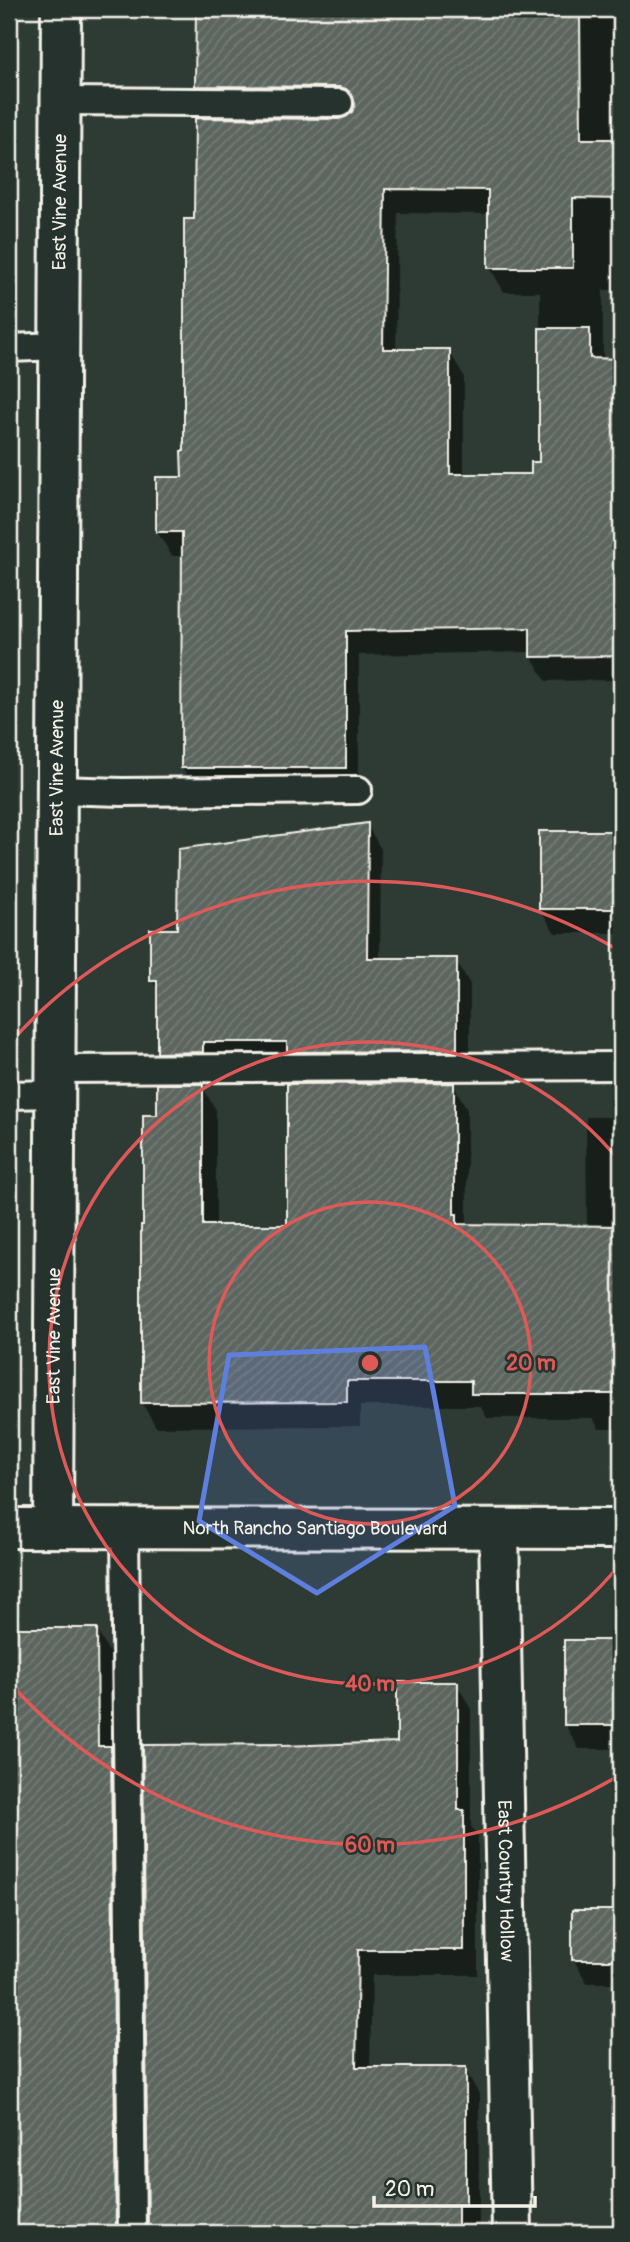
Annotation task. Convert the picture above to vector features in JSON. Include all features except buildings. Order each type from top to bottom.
[{"type":"street","name":"East Vine Avenue","points":[[53,1528],[61,9]]},
{"type":"street","name":"North Rancho Santiago Boulevard","points":[[9,1528],[621,1529]]},
{"type":"street","name":"East Country Hollow","points":[[499,1529],[512,2233]]},
{"type":"lane","points":[[60,101],[339,103]]},
{"type":"lane","points":[[9,348],[59,346]]},
{"type":"lane","points":[[57,790],[358,790]]},
{"type":"lane","points":[[9,1095],[55,1082],[621,1066]]},
{"type":"lane","points":[[125,1529],[132,2233]]},
{"type":"highlighted area","points":[[425,1347],[455,1506],[317,1593],[199,1521],[229,1355]]}]
